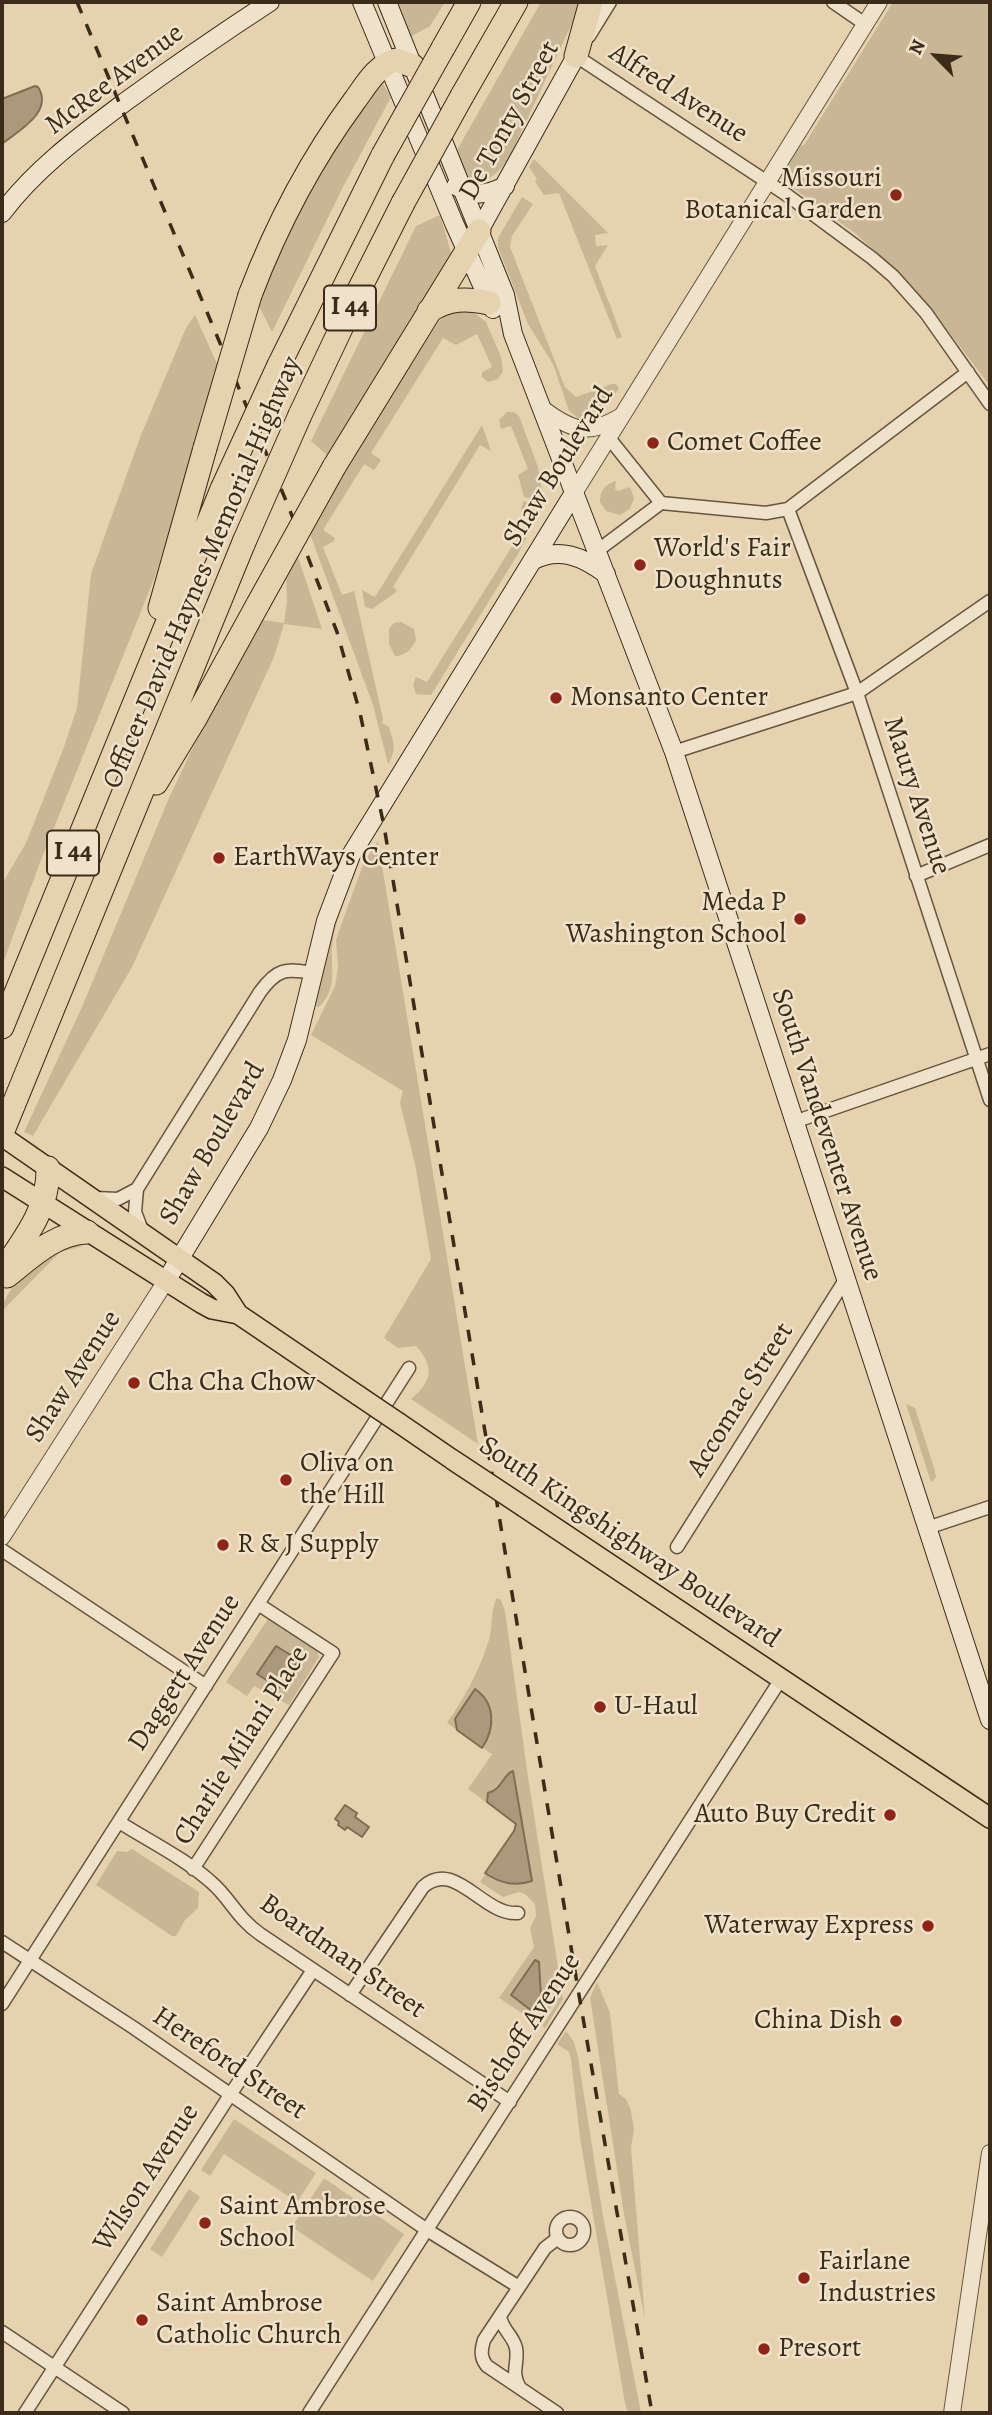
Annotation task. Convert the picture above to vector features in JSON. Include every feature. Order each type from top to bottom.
[{"type":"highway","name":"Officer David Haynes Memorial Highway","points":[[2,1027],[222,489],[279,365],[383,155],[469,2]]},
{"type":"highway","name":"Officer David Haynes Memorial Highway","points":[[2,1135],[244,542],[300,415],[403,203],[516,2]]},
{"type":"highway","points":[[576,56],[591,2]]},
{"type":"highway","points":[[144,680],[171,566],[250,295],[282,216],[315,158],[374,75],[396,60],[413,66]]},
{"type":"highway","points":[[130,820],[173,757],[334,467],[479,231]]},
{"type":"highway","points":[[429,311],[452,300],[489,303]]},
{"type":"highway","points":[[2,1272],[35,1223],[44,1204],[48,1168]]},
{"type":"highway","points":[[2,1280],[56,1240],[76,1232],[87,1232]]},
{"type":"main road","name":"McRee Avenue","points":[[2,212],[44,165],[74,140],[169,70],[270,2]]},
{"type":"main road","name":"South Vandeventer Avenue","points":[[362,2],[489,303],[513,334]]},
{"type":"main road","name":"South Vandeventer Avenue","points":[[387,2],[505,295],[513,334],[674,752],[990,1720]]},
{"type":"main road","name":"De Tonty Street","points":[[479,231],[576,56]]},
{"type":"main road","points":[[432,171],[461,190],[478,195],[505,186]]},
{"type":"main road","name":"Shaw Boulevard","points":[[166,1281],[271,1105],[297,1040],[326,921],[351,855],[574,492]]},
{"type":"main road","points":[[532,561],[551,553],[567,554],[606,574]]},
{"type":"main road","name":"South Kingshighway Boulevard","points":[[2,1135],[214,1283],[238,1314],[990,1818]]},
{"type":"main road","name":"South Kingshighway Boulevard","points":[[2,1177],[212,1309],[238,1314]]},
{"type":"street","name":"De Tonty Street","points":[[576,56],[610,2]]},
{"type":"street","points":[[833,2],[865,24]]},
{"type":"street","name":"Shaw Boulevard","points":[[574,492],[879,2]]},
{"type":"street","name":"Alfred Avenue","points":[[576,56],[767,182],[849,240],[893,276],[926,313],[990,404]]},
{"type":"street","points":[[597,551],[661,502],[766,513],[788,509],[968,372]]},
{"type":"street","points":[[543,409],[563,423],[586,430],[605,426],[622,416]]},
{"type":"street","points":[[609,438],[661,502]]},
{"type":"street","name":"Maury Avenue","points":[[788,509],[857,693],[990,1100]]},
{"type":"street","points":[[674,752],[857,693],[990,601]]},
{"type":"street","points":[[916,876],[990,845]]},
{"type":"street","name":"Shaw Boulevard","points":[[143,1234],[135,1212],[137,1189],[266,984],[281,971],[313,973]]},
{"type":"street","points":[[794,1122],[990,1054]]},
{"type":"street","name":"Shaw Boulevard","points":[[91,1197],[118,1199],[137,1189]]},
{"type":"street","name":"Accomac Street","points":[[677,1547],[845,1280]]},
{"type":"street","name":"Shaw Avenue","points":[[2,1538],[166,1281]]},
{"type":"street","name":"Daggett Avenue","points":[[2,2004],[409,1368]]},
{"type":"street","points":[[927,1528],[990,1507]]},
{"type":"street","points":[[2,1550],[205,1686]]},
{"type":"street","name":"Charlie Milani Place","points":[[193,1869],[333,1653],[258,1604]]},
{"type":"street","name":"Bischoff Avenue","points":[[309,2413],[781,1679]]},
{"type":"street","name":"Boardman Street","points":[[119,1822],[216,1885],[246,1924],[510,2102]]},
{"type":"street","points":[[350,1995],[424,1887],[435,1878],[445,1878],[458,1883],[496,1909],[518,1913]]},
{"type":"street","name":"Hereford Street","points":[[2,1942],[134,2028],[427,2230],[519,2287]]},
{"type":"street","name":"Wilson Avenue","points":[[25,2413],[313,1970]]},
{"type":"street","points":[[952,2413],[990,2153]]},
{"type":"street","points":[[557,2413],[487,2366],[483,2361],[482,2346],[545,2248],[558,2238]]},
{"type":"street","points":[[500,2316],[503,2329],[516,2348],[514,2372],[520,2388]]},
{"type":"street","points":[[2,2332],[123,2413]]},
{"type":"shaded area","points":[[396,2],[445,2],[430,26],[410,37]]},
{"type":"shaded area","points":[[541,2],[582,2],[509,158],[493,176],[471,184],[457,150]]},
{"type":"shaded area","name":"Missouri Botanical Garden","points":[[893,2],[990,2],[990,386],[929,306],[897,271],[856,234],[781,179],[781,174],[797,147],[804,145]]},
{"type":"shaded area","points":[[383,84],[391,97],[343,187],[272,332],[257,302],[315,173],[377,87]]},
{"type":"shaded area","points":[[35,86],[42,96],[38,113],[25,127],[2,144],[2,99]]},
{"type":"shaded area","points":[[534,159],[608,233],[595,235],[596,246],[608,245],[595,266],[622,337],[617,339],[559,193],[544,195],[535,182],[537,179],[529,167]]},
{"type":"shaded area","points":[[522,197],[533,204],[512,236],[510,247],[565,387],[576,397],[612,384],[616,384],[619,389],[596,416],[578,418],[569,411],[553,364],[528,324],[498,247],[498,238]]},
{"type":"shaded area","points":[[440,215],[452,256],[388,356],[329,457],[311,441],[416,226]]},
{"type":"shaded area","points":[[461,310],[476,314],[486,322],[501,357],[503,371],[498,379],[488,382],[482,377],[482,372],[492,367],[477,334],[456,345],[443,338],[371,453],[381,460],[374,470],[364,464],[323,530],[335,538],[323,547],[342,595],[354,591],[382,723],[389,727],[393,742],[393,755],[388,764],[373,705],[309,531],[339,477],[439,321],[446,315]]},
{"type":"shaded area","points":[[195,315],[218,366],[156,574],[39,865],[2,966],[2,884],[26,843],[77,708],[91,574],[141,435],[186,328]]},
{"type":"shaded area","points":[[507,412],[514,412],[519,416],[538,467],[544,502],[524,497],[518,475],[528,469],[511,426],[501,429],[499,420]]},
{"type":"shaded area","points":[[482,425],[491,451],[480,445],[393,587],[397,590],[395,593],[372,609],[365,607],[362,590],[375,597]]},
{"type":"shaded area","points":[[616,481],[615,489],[618,491],[630,487],[634,498],[630,509],[620,515],[606,511],[600,502],[604,488]]},
{"type":"shaded area","points":[[523,501],[543,506],[518,554],[431,695],[416,694],[413,685],[416,677],[427,682],[530,518],[521,511]]},
{"type":"shaded area","points":[[297,554],[322,629],[284,624],[274,657],[132,967],[33,1136],[24,1132],[82,1007],[169,798],[195,743],[262,620],[284,623],[287,601],[286,574]]},
{"type":"shaded area","points":[[401,622],[414,629],[416,640],[408,651],[395,656],[389,644],[389,629],[394,623]]},
{"type":"shaded area","points":[[378,841],[478,1444],[411,1399],[427,1380],[429,1374],[426,1361],[416,1346],[398,1348],[384,1338],[431,1259],[415,1164],[400,1103],[403,1091],[311,1035],[335,986],[338,968],[336,940],[364,862]]},
{"type":"shaded area","points":[[359,863],[335,930],[330,991],[319,1007],[314,1006],[336,913]]},
{"type":"shaded area","points":[[75,1244],[83,1246],[60,1252],[2,1311],[6,1297],[30,1266],[46,1255]]},
{"type":"shaded area","points":[[906,1404],[915,1408],[936,1477],[931,1482]]},
{"type":"shaded area","points":[[497,1598],[501,1600],[505,1611],[563,1999],[545,2028],[542,2026],[557,2003],[555,2001],[539,2024],[499,1998],[534,1947],[530,1928],[536,1916],[535,1904],[525,1894],[519,1892],[503,1897],[480,1882],[516,1824],[468,1789],[492,1754],[447,1723],[481,1662],[489,1640]]},
{"type":"shaded area","points":[[268,1619],[317,1651],[319,1657],[289,1705],[254,1686],[247,1696],[226,1682]]},
{"type":"shaded area","points":[[276,1646],[299,1660],[279,1688],[257,1674]]},
{"type":"shaded area","points":[[475,1689],[487,1701],[491,1717],[489,1733],[482,1748],[457,1730],[455,1719]]},
{"type":"shaded area","points":[[513,1771],[532,1881],[519,1884],[502,1882],[485,1873],[516,1824],[487,1802],[488,1793],[497,1788]]},
{"type":"shaded area","points":[[345,1805],[357,1813],[355,1817],[369,1827],[362,1837],[347,1827],[345,1830],[338,1825],[339,1822],[335,1819]]},
{"type":"shaded area","points":[[132,1849],[199,1892],[198,1908],[185,1920],[176,1936],[172,1936],[96,1885],[117,1851],[127,1852]]},
{"type":"shaded area","points":[[535,1960],[539,1962],[541,1996],[536,2010],[532,2011],[511,1995]]},
{"type":"shaded area","points":[[597,1982],[610,2013],[619,2094],[626,2099],[634,2129],[631,2148],[645,2319],[624,2214],[590,1998]]},
{"type":"shaded area","points":[[566,2031],[574,2042],[578,2057],[603,2216],[641,2413],[628,2413],[625,2403],[580,2138],[571,2059],[569,2052],[557,2044]]},
{"type":"shaded area","points":[[234,2119],[316,2173],[297,2202],[224,2154],[210,2176],[201,2170]]},
{"type":"shaded area","points":[[324,2178],[404,2234],[373,2281],[292,2227]]},
{"type":"shaded area","points":[[189,2189],[200,2197],[162,2257],[150,2249]]},
{"type":"railway","points":[[77,2],[287,503],[337,632],[360,713],[384,826],[579,1995],[652,2413]]},
{"type":"place","name":"Missouri Botanical Garden","points":[[896,195]]},
{"type":"place","name":"Comet Coffee","points":[[653,443]]},
{"type":"place","name":"World's Fair Doughnuts","points":[[640,565]]},
{"type":"place","name":"Monsanto Center","points":[[556,698]]},
{"type":"place","name":"EarthWays Center","points":[[219,858]]},
{"type":"place","name":"Meda P Washington School","points":[[800,919]]},
{"type":"place","name":"Cha Cha Chow","points":[[134,1383]]},
{"type":"place","name":"Oliva on the Hill","points":[[286,1480]]},
{"type":"place","name":"R & J Supply","points":[[223,1545]]},
{"type":"place","name":"U-Haul","points":[[600,1707]]},
{"type":"place","name":"Auto Buy Credit","points":[[890,1815]]},
{"type":"place","name":"Waterway Express","points":[[928,1926]]},
{"type":"place","name":"China Dish","points":[[896,2021]]},
{"type":"place","name":"Saint Ambrose School","points":[[205,2223]]},
{"type":"place","name":"Fairlane Industries","points":[[804,2278]]},
{"type":"place","name":"Saint Ambrose Catholic Church","points":[[142,2320]]},
{"type":"place","name":"Presort","points":[[764,2349]]}]
